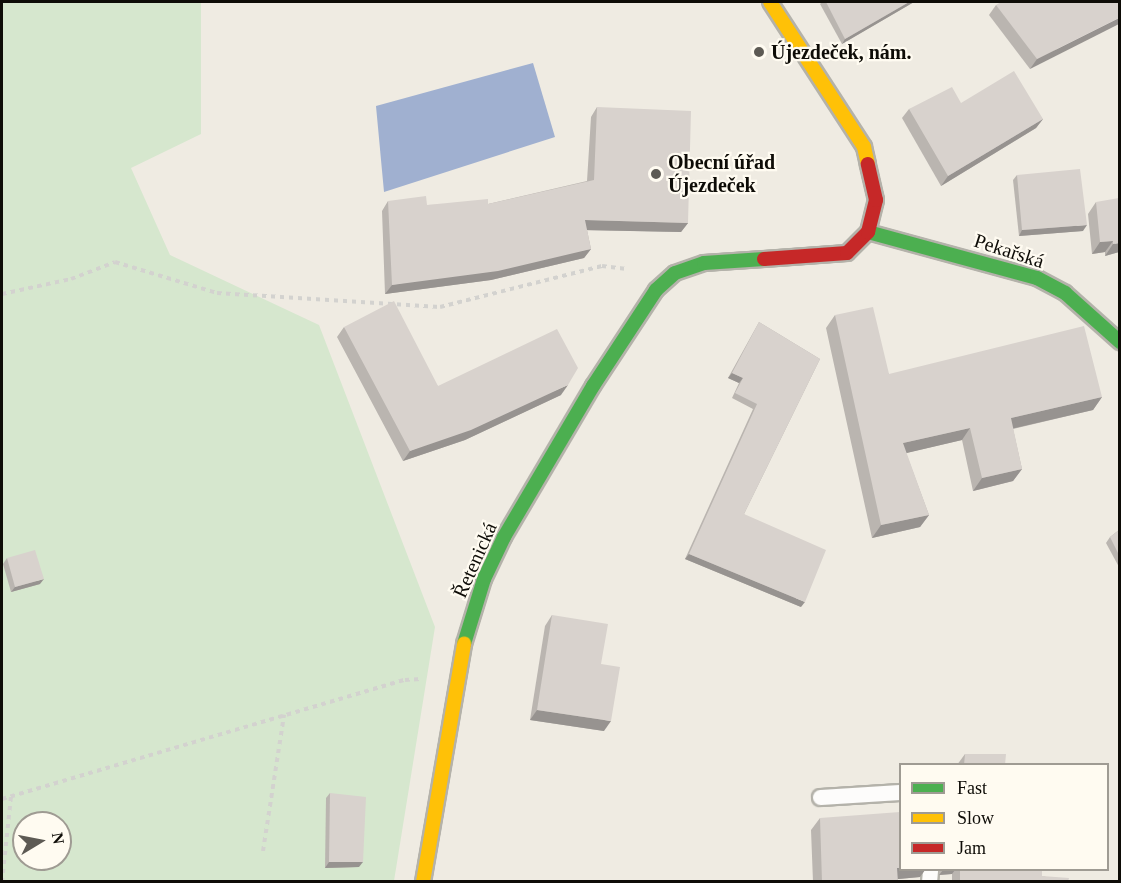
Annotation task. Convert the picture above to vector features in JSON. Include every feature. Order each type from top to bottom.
[{"type":"street","points":[[770,2],[864,147],[871,165],[876,200],[868,232]]},
{"type":"street","name":"Řetenická","points":[[423,882],[457,678],[473,609],[504,537],[656,290],[675,273],[704,263],[847,253],[868,232]]},
{"type":"street","name":"Pekařská","points":[[868,232],[1008,267],[1037,278],[1074,300],[1119,342]]},
{"type":"lane","points":[[820,797],[899,792]]},
{"type":"path","points":[[2,294],[71,279],[115,262],[217,293],[440,307],[602,266],[624,269],[656,290]]},
{"type":"path","points":[[2,799],[405,680],[457,678]]},
{"type":"path","points":[[263,851],[284,715]]},
{"type":"path","points":[[2,882],[11,796]]},
{"type":"green space","points":[[2,2],[201,2],[201,134],[131,168],[170,255],[319,325],[435,627],[394,881],[2,882]]},
{"type":"water","points":[[533,63],[555,137],[384,192],[376,106]]},
{"type":"building","points":[[826,2],[909,2],[845,39]]},
{"type":"building","points":[[1001,2],[1119,2],[1119,18],[1037,59],[996,5]]},
{"type":"building","points":[[1014,71],[1043,119],[948,176],[909,109],[952,87],[961,103]]},
{"type":"building","points":[[597,107],[691,111],[688,223],[585,220],[591,249],[498,271],[392,285],[388,201],[426,196],[427,205],[488,199],[488,204],[594,180]]},
{"type":"building","points":[[1080,169],[1087,225],[1022,230],[1017,175]]},
{"type":"building","points":[[1119,198],[1119,243],[1100,242],[1096,202]]},
{"type":"building","points":[[394,301],[438,386],[557,329],[578,368],[568,385],[471,430],[410,451],[344,327]]},
{"type":"building","points":[[873,307],[889,374],[1084,326],[1102,397],[1011,418],[1022,469],[982,478],[970,428],[903,443],[929,515],[881,525],[835,315]]},
{"type":"building","points":[[759,322],[820,359],[744,514],[826,550],[805,602],[689,554],[757,404],[735,393],[743,378],[732,373]]},
{"type":"building","points":[[1119,530],[1119,555],[1110,537]]},
{"type":"building","points":[[35,550],[44,579],[15,587],[7,558]]},
{"type":"building","points":[[552,615],[608,624],[601,664],[620,667],[611,721],[537,710]]},
{"type":"building","points":[[965,754],[1006,754],[1005,763],[964,763]]},
{"type":"building","points":[[330,793],[366,797],[363,862],[329,862]]},
{"type":"building","points":[[899,812],[898,882],[822,882],[820,818]]},
{"type":"building","points":[[960,871],[1042,871],[1042,876],[1069,878],[1068,882],[960,882]]},
{"type":"traffic: fast","points":[[868,232],[1037,278],[1065,293],[1120,342]]},
{"type":"traffic: fast","points":[[464,644],[484,579],[504,537],[593,386],[656,290],[675,273],[704,263],[764,259]]},
{"type":"traffic: slow","points":[[770,2],[864,147],[868,164]]},
{"type":"traffic: slow","points":[[423,882],[464,644]]},
{"type":"traffic: jam","points":[[764,259],[847,253],[868,232],[876,200],[868,164]]},
{"type":"place","name":"Újezdeček, nám.","points":[[759,52]]},
{"type":"place","name":"Obecní úřad Újezdeček","points":[[656,174]]}]
